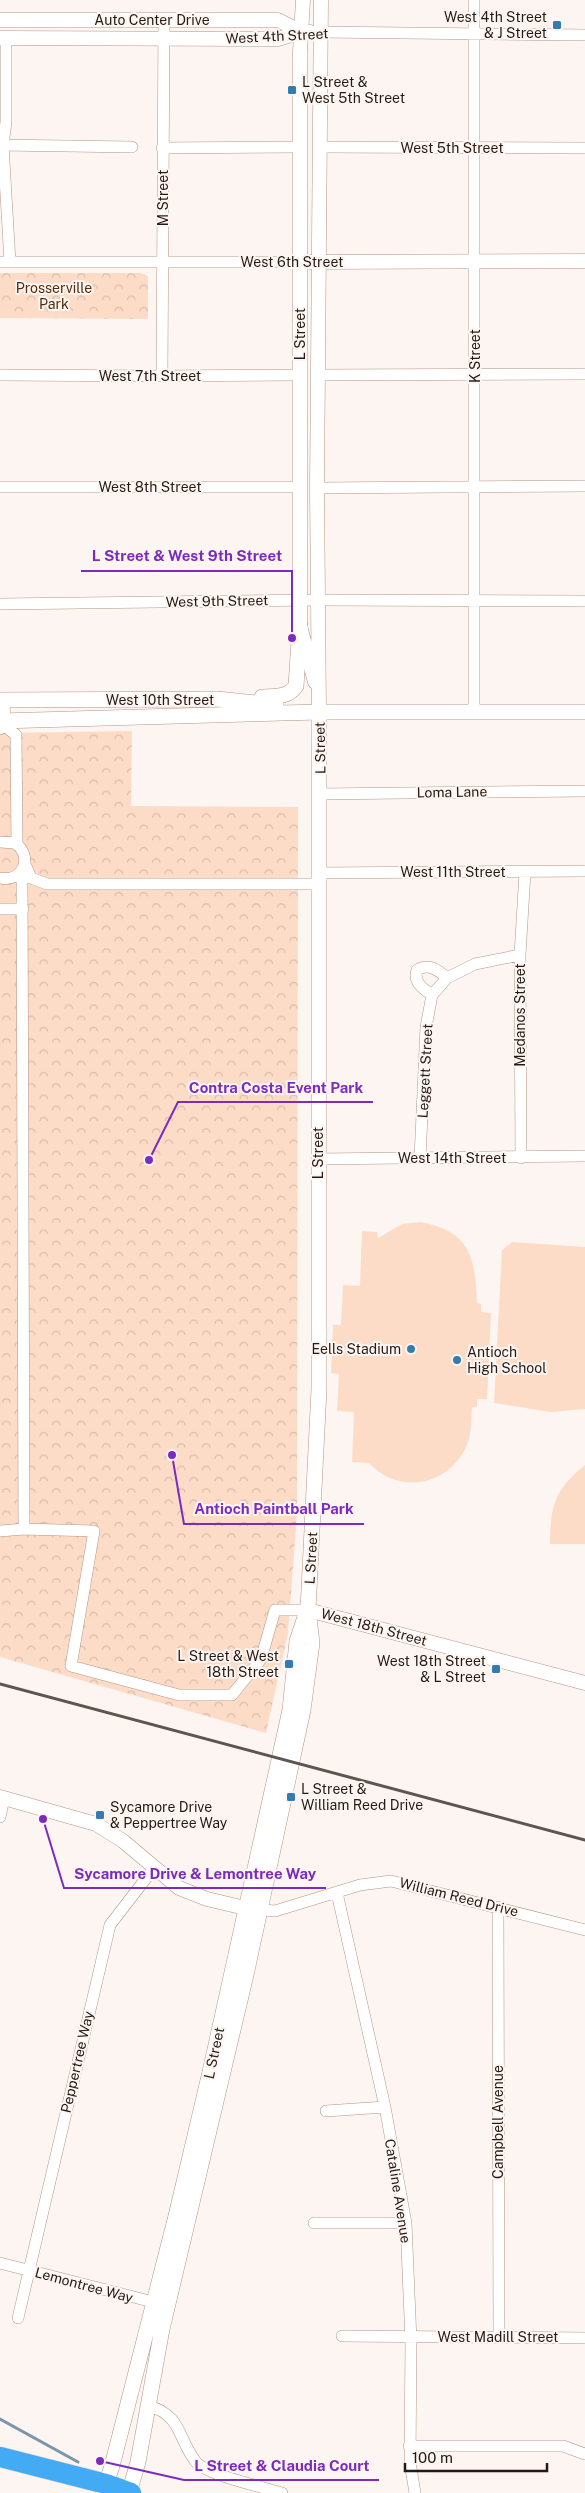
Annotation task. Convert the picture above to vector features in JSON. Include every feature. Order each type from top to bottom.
[{"type":"highway","points":[[0,2457],[105,2488],[130,2493]]},
{"type":"main road","points":[[217,699],[282,696],[292,692],[296,686],[300,626]]},
{"type":"main road","name":"West 10th Street","points":[[2,700],[217,699],[302,708],[319,712]]},
{"type":"main road","name":"West 10th Street","points":[[2,724],[319,712],[585,712]]},
{"type":"main road","name":"L Street","points":[[130,2493],[138,2462],[148,2406],[160,2304],[176,2216],[252,1909],[290,1710],[297,1641],[308,1610],[318,1389],[319,712]]},
{"type":"main road","name":"L Street","points":[[105,2488],[141,2347],[160,2304]]},
{"type":"main road","points":[[141,2347],[145,2362],[141,2386],[142,2395],[148,2406]]},
{"type":"street","name":"L Street","points":[[303,0],[300,147],[300,626],[318,695]]},
{"type":"street","name":"L Street","points":[[319,712],[317,488],[321,0]]},
{"type":"street","name":"K Street","points":[[474,0],[476,374],[474,712]]},
{"type":"street","name":"Auto Center Drive","points":[[0,20],[278,20],[301,32]]},
{"type":"street","name":"M Street","points":[[162,376],[164,20]]},
{"type":"street","name":"West 4th Street","points":[[3,38],[278,38],[301,32],[585,35]]},
{"type":"street","points":[[3,38],[6,122],[2,145],[5,262]]},
{"type":"street","points":[[2,145],[132,147]]},
{"type":"street","points":[[162,148],[300,147]]},
{"type":"street","name":"West 5th Street","points":[[319,147],[585,148]]},
{"type":"street","name":"West 6th Street","points":[[5,262],[585,261]]},
{"type":"street","points":[[318,375],[585,374]]},
{"type":"street","name":"West 7th Street","points":[[0,375],[300,375]]},
{"type":"street","points":[[317,488],[585,486]]},
{"type":"street","name":"West 8th Street","points":[[0,487],[300,487]]},
{"type":"street","name":"West 9th Street","points":[[0,604],[300,600],[585,601]]},
{"type":"street","points":[[2,700],[2,724],[16,735],[18,845]]},
{"type":"street","name":"Loma Lane","points":[[320,794],[585,791]]},
{"type":"street","points":[[0,842],[9,841],[18,845],[23,851],[24,867],[24,1036],[21,1071],[24,1529]]},
{"type":"street","points":[[0,878],[12,878],[24,867]]},
{"type":"street","name":"West 11th Street","points":[[24,867],[32,878],[47,884],[320,879],[585,871]]},
{"type":"street","name":"Medanos Street","points":[[521,1158],[520,954],[524,872]]},
{"type":"street","points":[[0,909],[23,909]]},
{"type":"street","name":"Leggett Street","points":[[420,1158],[426,1027],[432,995],[446,978],[475,964],[520,954]]},
{"type":"street","points":[[432,995],[420,986],[415,976],[416,970],[423,966],[431,967],[446,978]]},
{"type":"street","name":"West 14th Street","points":[[318,1159],[585,1156]]},
{"type":"street","points":[[0,1531],[24,1529],[94,1531],[70,1666],[179,1695],[232,1695],[261,1659],[275,1610],[308,1610]]},
{"type":"street","name":"West 18th Street","points":[[308,1610],[585,1684]]},
{"type":"street","points":[[0,1817],[2,1798],[96,1824],[124,1841],[154,1868],[185,1891],[252,1909]]},
{"type":"street","name":"Peppertree Way","points":[[18,2318],[110,1925],[154,1868]]},
{"type":"street","name":"William Reed Drive","points":[[252,1909],[275,1911],[360,1885],[392,1881],[585,1930]]},
{"type":"street","name":"Cataline Avenue","points":[[337,1893],[385,2106],[406,2223],[410,2338],[409,2446],[415,2493]]},
{"type":"street","name":"Campbell Avenue","points":[[498,1907],[498,2336]]},
{"type":"street","points":[[326,2111],[385,2106]]},
{"type":"street","points":[[314,2223],[406,2223]]},
{"type":"street","name":"Lemontree Way","points":[[0,2263],[160,2304]]},
{"type":"street","name":"West Madill Street","points":[[342,2336],[585,2338]]},
{"type":"street","points":[[148,2406],[160,2409],[176,2423],[196,2462],[209,2471],[282,2493]]},
{"type":"street","points":[[409,2446],[563,2446],[585,2454]]},
{"type":"green space","name":"Prosserville Park","points":[[0,273],[141,273],[148,276],[148,319],[0,318]]},
{"type":"green space","points":[[132,731],[131,806],[298,807],[297,1514],[288,1633],[266,1733],[0,1657],[0,733]]},
{"type":"green space","name":"Eells Stadium","points":[[420,1222],[437,1226],[450,1232],[460,1240],[472,1260],[477,1303],[481,1304],[481,1312],[491,1313],[487,1399],[477,1399],[477,1407],[472,1407],[469,1439],[457,1462],[446,1472],[434,1478],[420,1482],[407,1482],[393,1479],[380,1473],[369,1463],[352,1462],[354,1412],[337,1411],[339,1374],[331,1373],[333,1325],[341,1325],[343,1285],[360,1286],[362,1231],[377,1232],[378,1238],[402,1224]]},
{"type":"green space","points":[[512,1242],[585,1247],[585,1409],[551,1412],[494,1403],[502,1250]]},
{"type":"green space","points":[[585,1465],[585,1544],[550,1544],[551,1519],[556,1499],[567,1482]]},
{"type":"waterway","points":[[0,2419],[78,2462]]},
{"type":"railway","points":[[0,1684],[585,1840]]},
{"type":"place","name":"West 4th Street & J Street","points":[[557,25]]},
{"type":"place","name":"L Street & West 5th Street","points":[[292,90]]},
{"type":"place","name":"L Street & West 9th Street","points":[[292,638]]},
{"type":"place","name":"Contra Costa Event Park","points":[[149,1160]]},
{"type":"place","name":"Eells Stadium","points":[[411,1349]]},
{"type":"place","name":"Antioch High School","points":[[457,1360]]},
{"type":"place","name":"Antioch Paintball Park","points":[[172,1455]]},
{"type":"place","name":"L Street & West 18th Street","points":[[289,1664]]},
{"type":"place","name":"West 18th Street & L Street","points":[[496,1669]]},
{"type":"place","name":"L Street & William Reed Drive","points":[[291,1797]]},
{"type":"place","name":"Sycamore Drive & Peppertree Way","points":[[100,1815]]},
{"type":"place","name":"Sycamore Drive & Lemontree Way","points":[[43,1819]]},
{"type":"place","name":"L Street & Claudia Court","points":[[100,2461]]}]
